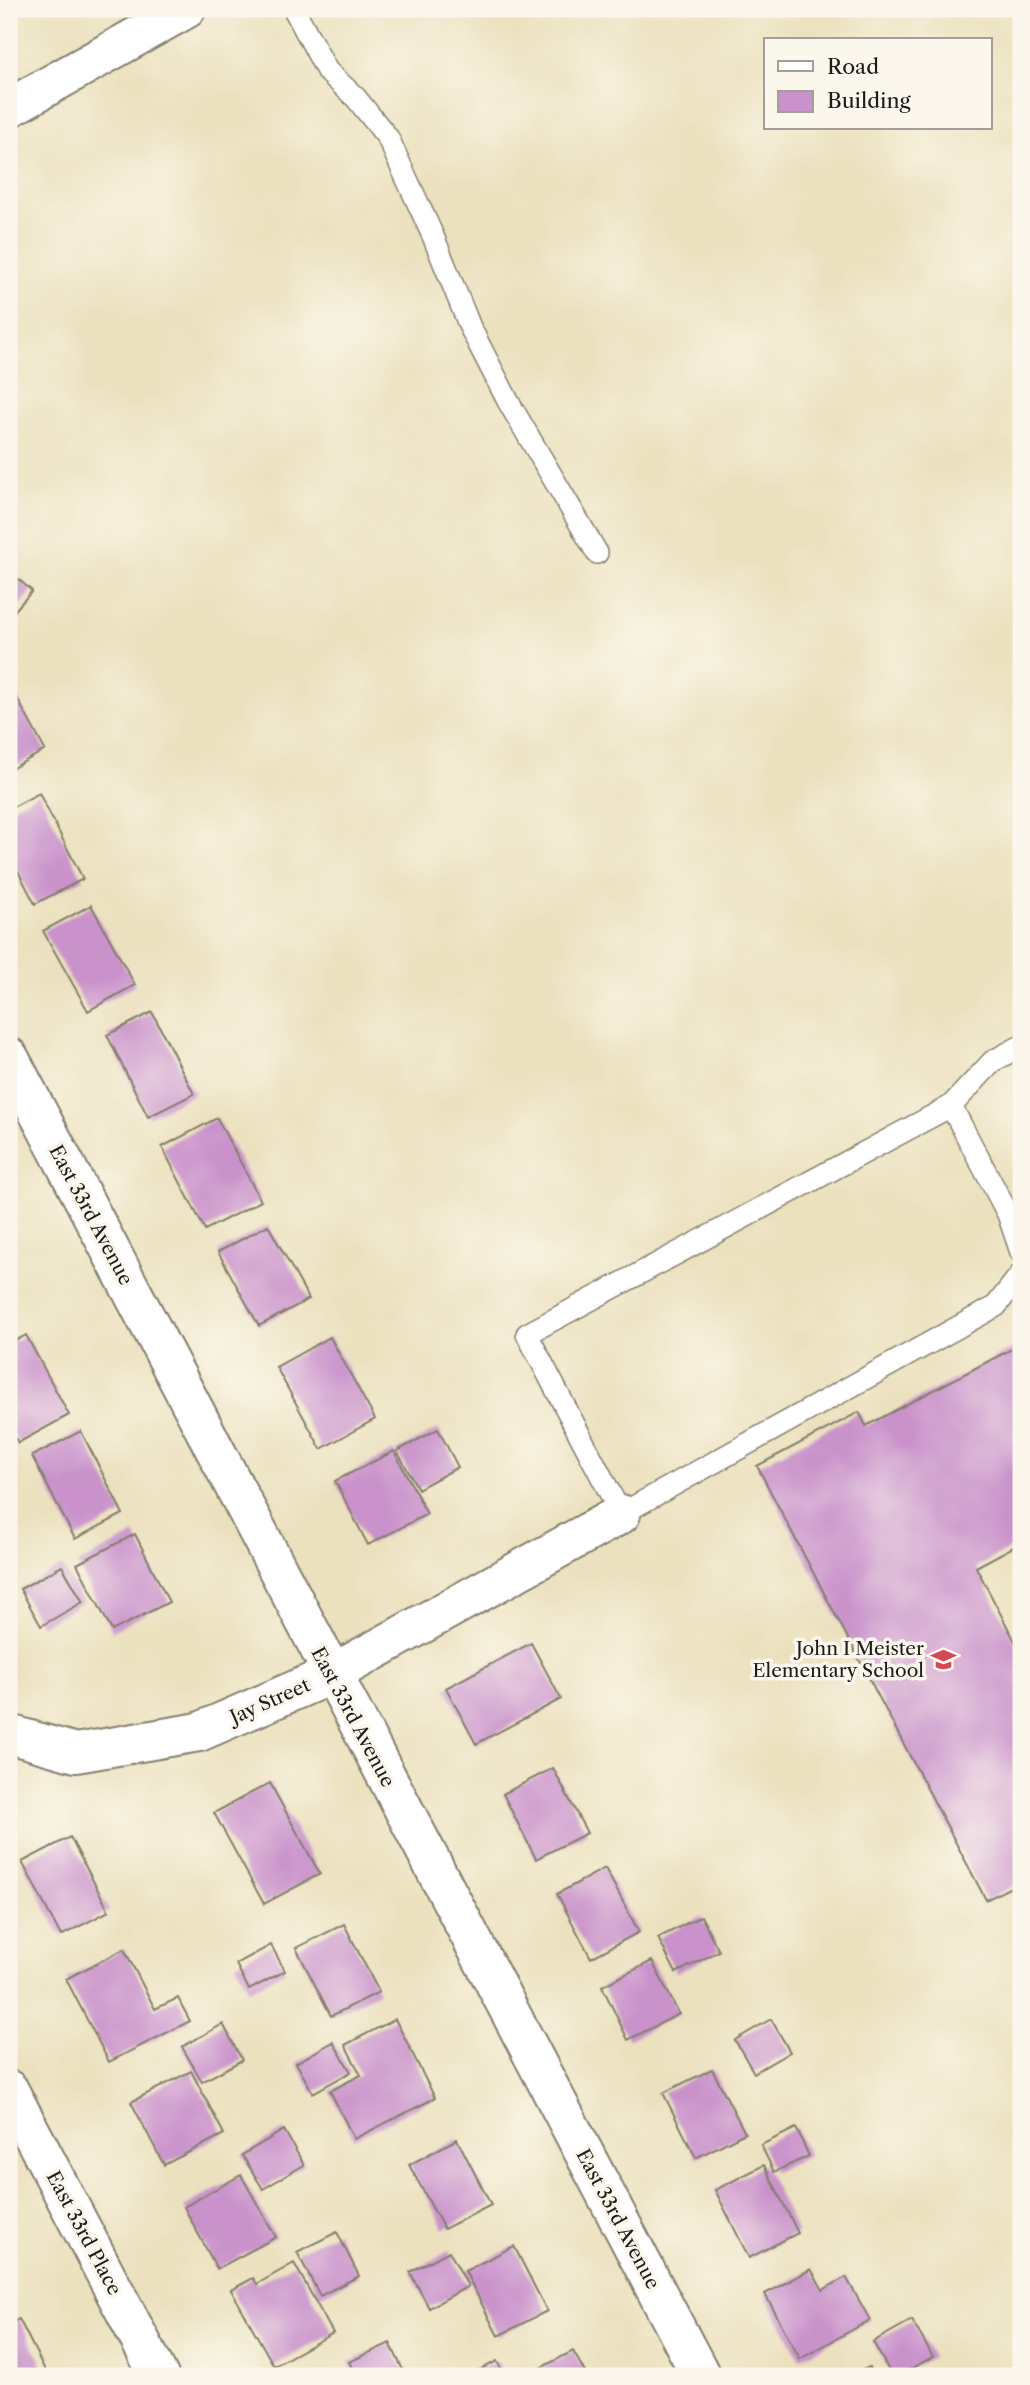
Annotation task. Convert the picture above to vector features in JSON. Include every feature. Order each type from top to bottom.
[{"type":"street","points":[[9,108],[186,9]]},
{"type":"street","name":"East 33rd Avenue","points":[[9,1057],[330,1675],[701,2376]]},
{"type":"street","name":"Jay Street","points":[[9,1734],[76,1753],[199,1732],[330,1675],[621,1514]]},
{"type":"street","name":"East 33rd Place","points":[[9,2090],[159,2376]]},
{"type":"lane","points":[[294,9],[327,71],[356,98],[388,138],[433,236],[470,327],[509,403],[597,553]]},
{"type":"lane","points":[[1021,1046],[993,1060],[951,1106],[527,1334],[621,1514],[996,1306],[1021,1275]]},
{"type":"lane","points":[[951,1106],[1008,1214],[1021,1252]]},
{"type":"building","points":[[9,571],[32,591],[9,617]]},
{"type":"building","points":[[9,683],[45,750],[9,770]]},
{"type":"building","points":[[39,793],[83,879],[35,904],[9,854],[9,809]]},
{"type":"building","points":[[91,905],[135,985],[88,1011],[43,931]]},
{"type":"building","points":[[152,1012],[194,1094],[148,1117],[107,1035]]},
{"type":"building","points":[[217,1118],[261,1201],[205,1230],[162,1147]]},
{"type":"building","points":[[268,1225],[309,1299],[259,1326],[218,1252]]},
{"type":"building","points":[[26,1335],[69,1415],[18,1443],[9,1427],[9,1344]]},
{"type":"building","points":[[330,1337],[375,1419],[321,1449],[276,1367]]},
{"type":"building","points":[[1021,1344],[1021,1543],[976,1567],[1021,1653],[1021,1882],[986,1900],[757,1466],[859,1412],[866,1426]]},
{"type":"building","points":[[438,1429],[458,1467],[418,1489],[397,1451]]},
{"type":"building","points":[[81,1431],[123,1514],[75,1539],[32,1456]]},
{"type":"building","points":[[394,1451],[427,1514],[368,1545],[335,1481]]},
{"type":"building","points":[[135,1534],[169,1602],[112,1631],[77,1564]]},
{"type":"building","points":[[62,1566],[83,1602],[41,1626],[20,1589]]},
{"type":"building","points":[[531,1643],[561,1699],[476,1744],[446,1688]]},
{"type":"building","points":[[553,1768],[587,1833],[536,1859],[503,1794]]},
{"type":"building","points":[[270,1783],[320,1874],[264,1904],[214,1813]]},
{"type":"building","points":[[70,1837],[109,1911],[61,1936],[22,1862]]},
{"type":"building","points":[[605,1868],[639,1932],[591,1958],[557,1894]]},
{"type":"building","points":[[701,1916],[719,1951],[676,1973],[658,1938]]},
{"type":"building","points":[[344,1924],[379,1992],[331,2016],[296,1948]]},
{"type":"building","points":[[271,1945],[285,1971],[249,1990],[236,1964]]},
{"type":"building","points":[[124,1949],[155,2009],[178,1998],[190,2021],[109,2062],[66,1979]]},
{"type":"building","points":[[652,1961],[679,2014],[628,2040],[602,1986]]},
{"type":"building","points":[[395,2019],[435,2098],[354,2139],[330,2091],[361,2075],[345,2045]]},
{"type":"building","points":[[771,2019],[790,2052],[754,2073],[735,2040]]},
{"type":"building","points":[[223,2024],[242,2060],[202,2082],[182,2047]]},
{"type":"building","points":[[333,2042],[351,2072],[313,2093],[296,2063]]},
{"type":"building","points":[[712,2069],[745,2133],[696,2158],[663,2093]]},
{"type":"building","points":[[191,2071],[224,2134],[164,2165],[131,2102]]},
{"type":"building","points":[[796,2128],[809,2156],[774,2172],[761,2145]]},
{"type":"building","points":[[284,2130],[304,2165],[263,2189],[242,2155]]},
{"type":"building","points":[[457,2139],[491,2205],[444,2229],[409,2165]]},
{"type":"building","points":[[764,2165],[798,2233],[749,2258],[715,2190]]},
{"type":"building","points":[[241,2175],[276,2237],[217,2269],[184,2207]]},
{"type":"building","points":[[337,2232],[359,2276],[320,2296],[297,2252]]},
{"type":"building","points":[[514,2246],[547,2311],[498,2336],[465,2271]]},
{"type":"building","points":[[449,2251],[468,2286],[429,2308],[410,2272]]},
{"type":"building","points":[[294,2263],[333,2333],[274,2366],[231,2290],[253,2278],[257,2284]]},
{"type":"building","points":[[811,2269],[823,2290],[846,2277],[870,2320],[800,2359],[765,2294]]},
{"type":"building","points":[[19,2319],[48,2376],[9,2376],[9,2324]]},
{"type":"building","points":[[912,2320],[933,2357],[897,2376],[892,2376],[873,2342]]},
{"type":"building","points":[[390,2343],[406,2376],[356,2376],[349,2362]]},
{"type":"building","points":[[573,2351],[587,2376],[525,2376]]},
{"type":"building","points":[[497,2361],[505,2376],[468,2376]]},
{"type":"building","points":[[869,2367],[874,2376],[851,2376]]},
{"type":"place","name":"John I Meister Elementary School","points":[[944,1659]]}]
